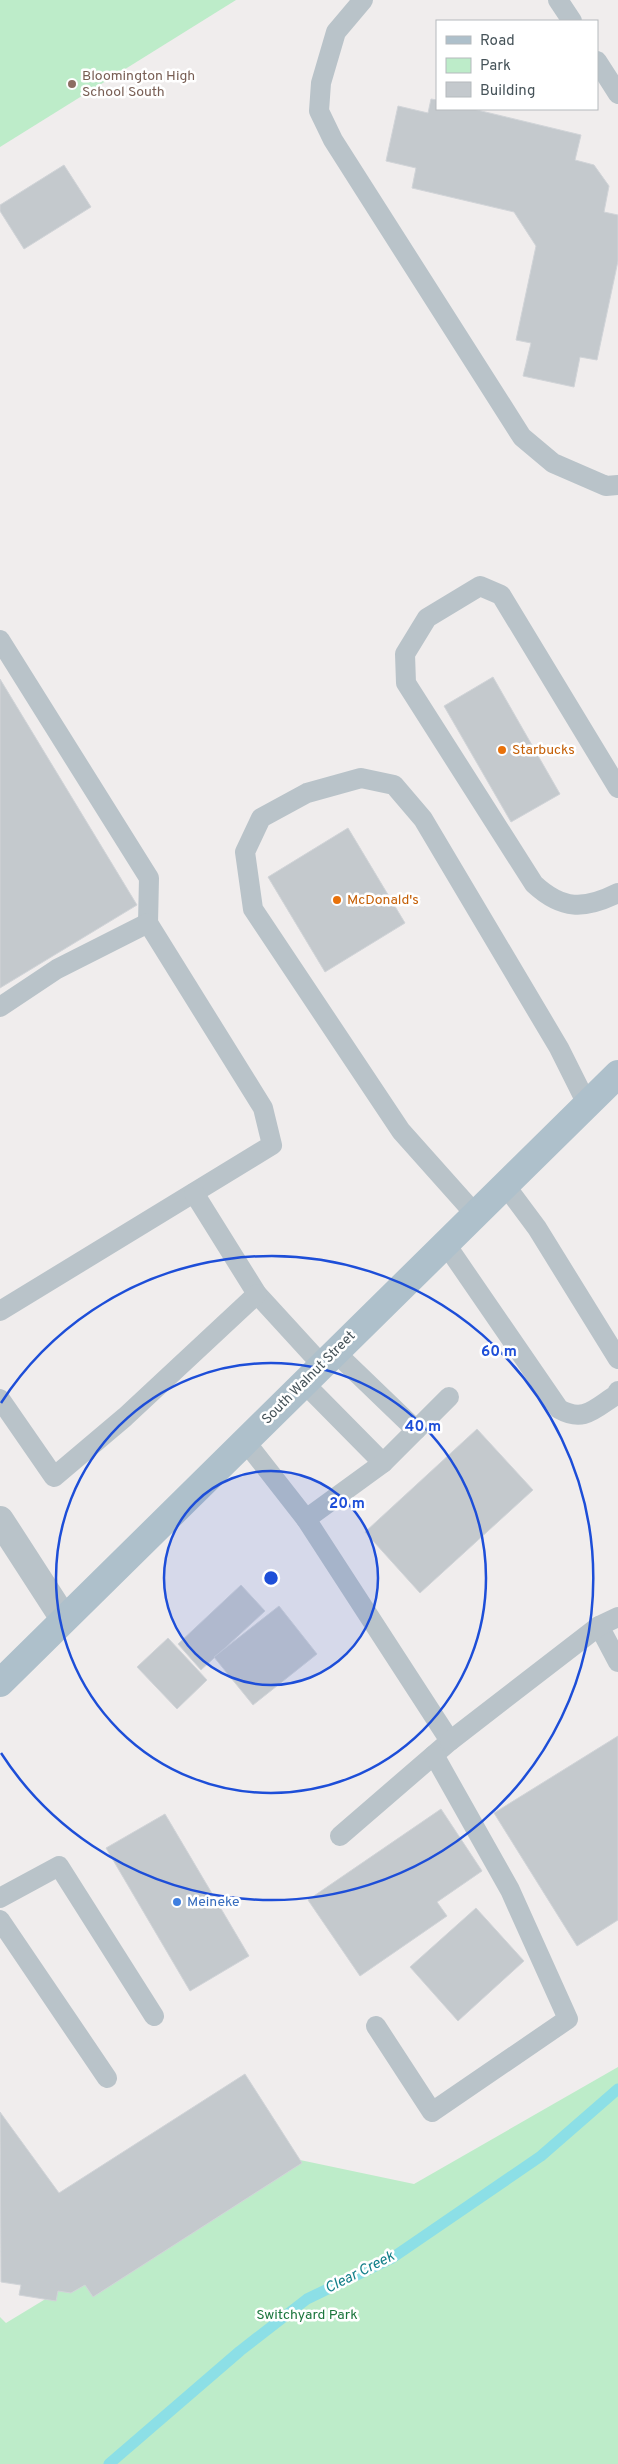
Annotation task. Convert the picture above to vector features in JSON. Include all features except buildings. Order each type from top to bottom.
[{"type":"main road","name":"South Walnut Street","points":[[0,1683],[618,1074]]},
{"type":"street","points":[[0,1520],[64,1619]]},
{"type":"lane","points":[[363,0],[336,32],[321,82],[319,111],[333,140],[522,437],[553,463],[606,486],[618,485]]},
{"type":"lane","points":[[558,0],[571,20]]},
{"type":"lane","points":[[598,63],[618,94]]},
{"type":"lane","points":[[618,788],[502,594],[480,586],[427,618],[404,654],[406,683],[534,884],[551,899],[572,904],[597,904],[618,893]]},
{"type":"lane","points":[[0,640],[149,878],[148,923],[263,1108],[272,1145],[0,1311]]},
{"type":"lane","points":[[475,1214],[401,1131],[253,909],[245,852],[262,818],[307,793],[361,778],[394,785],[423,819],[559,1048],[587,1104]]},
{"type":"lane","points":[[0,1007],[57,969],[148,923]]},
{"type":"lane","points":[[505,1185],[537,1228],[618,1358]]},
{"type":"lane","points":[[194,1193],[257,1294],[320,1367],[383,1463]]},
{"type":"lane","points":[[445,1243],[559,1408],[572,1416],[585,1414],[616,1395],[618,1391]]},
{"type":"lane","points":[[0,1399],[54,1477],[124,1417],[257,1294]]},
{"type":"lane","points":[[320,1367],[416,1430]]},
{"type":"lane","points":[[306,1519],[383,1463],[449,1397]]},
{"type":"lane","points":[[245,1441],[306,1519],[450,1741]]},
{"type":"lane","points":[[340,1836],[450,1741],[599,1626],[618,1617]]},
{"type":"lane","points":[[599,1626],[618,1662]]},
{"type":"lane","points":[[376,2026],[432,2112],[568,2018],[510,1890],[434,1755]]},
{"type":"lane","points":[[0,1898],[59,1866],[154,2016]]},
{"type":"lane","points":[[0,1920],[107,2078]]},
{"type":"green space","name":"Bloomington High School South","points":[[0,0],[236,0],[0,147]]},
{"type":"green space","name":"Switchyard Park","points":[[618,2067],[618,2464],[0,2464],[0,2317],[6,2323],[281,2156],[414,2184]]},
{"type":"waterway","name":"Clear Creek","points":[[109,2464],[240,2351],[307,2299],[392,2258],[541,2156],[618,2089]]},
{"type":"place","name":"Bloomington High School South","points":[[72,84]]},
{"type":"place","name":"Starbucks","points":[[502,750]]},
{"type":"place","name":"McDonald's","points":[[337,900]]},
{"type":"place","name":"Meineke","points":[[177,1902]]}]
